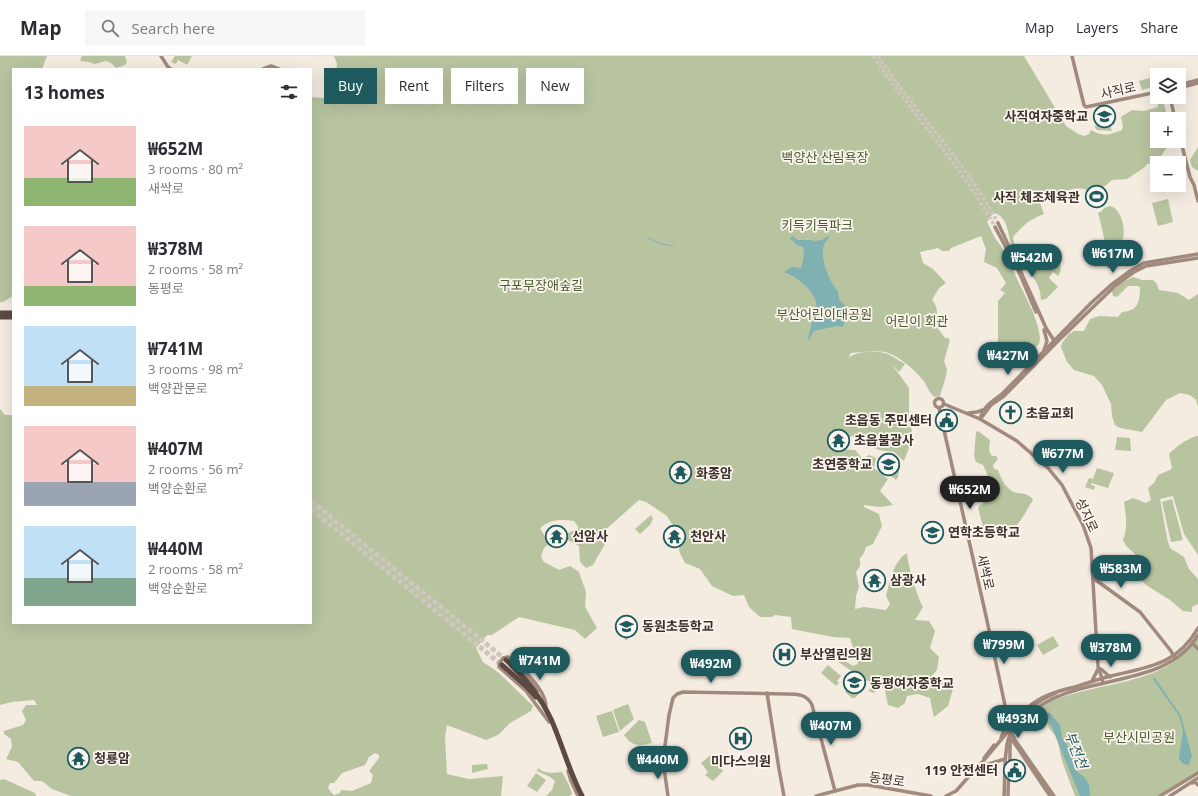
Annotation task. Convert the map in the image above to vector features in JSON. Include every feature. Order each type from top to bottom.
[{"type":"highway","points":[[0,316],[12,312]]},
{"type":"highway","points":[[0,316],[12,318]]},
{"type":"highway","points":[[507,659],[533,688],[550,720],[569,771],[581,796]]},
{"type":"highway","points":[[502,665],[523,683],[535,697],[550,720]]},
{"type":"main road","points":[[161,56],[170,68]]},
{"type":"main road","name":"사직로","points":[[1072,56],[1084,105],[1089,107],[1150,94]]},
{"type":"main road","points":[[266,68],[271,66],[276,68]]},
{"type":"main road","points":[[1186,85],[1198,82]]},
{"type":"main road","points":[[1183,148],[1198,201]]},
{"type":"main road","points":[[998,223],[1054,342]]},
{"type":"main road","points":[[995,227],[1018,272],[1044,330],[1047,341],[1044,351]]},
{"type":"main road","points":[[980,419],[992,405],[1004,396],[1059,335],[1111,285],[1144,263],[1198,254]]},
{"type":"main road","points":[[967,413],[980,412],[990,402],[1002,394],[1044,351],[1113,287],[1138,270],[1155,264],[1198,258]]},
{"type":"main road","points":[[1044,330],[1054,342]]},
{"type":"main road","points":[[1048,332],[1054,335],[1059,335]]},
{"type":"main road","points":[[936,399],[942,399],[944,404],[939,408],[934,404],[936,399]]},
{"type":"main road","name":"성지로","points":[[944,404],[992,425],[1017,441],[1032,452],[1062,485],[1083,525],[1091,548],[1098,651],[1102,681]]},
{"type":"main road","name":"새싹로","points":[[939,408],[1010,734],[1050,796]]},
{"type":"main road","points":[[980,419],[985,408]]},
{"type":"main road","points":[[985,413],[986,419],[992,425]]},
{"type":"main road","points":[[1093,578],[1140,612],[1171,651],[1174,658]]},
{"type":"main road","points":[[1005,796],[1006,746],[1010,734],[1015,726],[1047,701],[1092,682],[1102,681],[1110,676],[1152,666],[1174,658],[1191,642],[1198,628]]},
{"type":"main road","points":[[946,796],[956,791],[1018,721],[1037,703],[1056,694],[1086,685],[1145,673],[1174,658],[1198,635]]},
{"type":"main road","points":[[1191,642],[1198,646]]},
{"type":"main road","points":[[1191,642],[1198,649]]},
{"type":"main road","points":[[517,650],[514,655],[514,659],[537,686],[544,698],[550,720]]},
{"type":"main road","points":[[1171,651],[1180,651]]},
{"type":"main road","points":[[546,708],[530,681],[507,659],[507,657],[503,658],[499,664],[499,667],[532,697],[550,720]]},
{"type":"main road","points":[[1100,667],[1104,673],[1110,676]]},
{"type":"main road","name":"성지로","points":[[1092,682],[1100,667]]},
{"type":"main road","points":[[668,796],[663,761],[669,715],[672,700],[675,696],[683,692],[767,693],[801,695],[806,697],[811,702],[835,791]]},
{"type":"main road","points":[[767,693],[784,796]]},
{"type":"main road","points":[[1005,796],[1008,747],[1013,732],[1022,719],[1033,708],[1056,694]]},
{"type":"main road","points":[[1005,796],[1007,745],[1010,733],[1018,721]]},
{"type":"main road","points":[[978,766],[1001,738],[1007,723],[1015,726]]},
{"type":"main road","points":[[1015,726],[1015,736],[1018,744]]},
{"type":"main road","points":[[1005,796],[1010,734]]},
{"type":"main road","points":[[978,766],[1010,734]]},
{"type":"main road","points":[[1001,738],[1010,734]]},
{"type":"main road","name":"새싹로","points":[[1010,734],[1054,796]]},
{"type":"main road","points":[[978,766],[1005,759]]},
{"type":"main road","points":[[1189,784],[1195,782],[1198,784],[1196,777]]},
{"type":"main road","points":[[1170,796],[1189,784],[1196,777]]},
{"type":"main road","points":[[1160,796],[1196,777]]},
{"type":"main road","name":"동평로","points":[[816,796],[858,785],[931,796]]},
{"type":"green space","points":[[0,56],[47,56],[42,68],[12,68],[12,297],[3,302],[0,302]]},
{"type":"green space","points":[[82,56],[125,56],[127,62],[125,65],[116,68],[111,63],[106,61],[95,64],[80,61]]},
{"type":"green space","points":[[175,56],[192,56],[187,65],[178,60],[176,64],[171,62]]},
{"type":"green space","name":"구포무장애숲길","points":[[334,56],[1024,56],[1066,126],[1078,134],[1084,136],[1089,134],[1091,130],[1099,134],[1114,133],[1122,130],[1123,126],[1121,117],[1132,110],[1144,111],[1158,107],[1158,104],[1164,104],[1166,112],[1150,112],[1150,148],[1166,148],[1161,156],[1150,156],[1150,164],[1147,164],[1127,179],[1112,180],[1105,186],[1089,191],[1077,188],[1071,189],[1040,203],[1044,214],[1027,223],[1013,237],[1015,247],[1031,259],[1060,264],[1060,273],[1058,276],[1053,272],[1049,278],[1058,287],[1046,299],[1041,300],[1035,280],[1012,249],[1003,219],[994,213],[987,222],[1007,258],[1033,312],[1038,327],[1040,338],[1039,344],[1018,364],[996,361],[998,339],[998,301],[1005,293],[1000,290],[1006,283],[997,268],[984,262],[986,249],[981,236],[951,248],[949,251],[942,251],[938,248],[920,252],[923,263],[933,269],[946,283],[939,288],[932,300],[937,309],[936,326],[945,338],[950,340],[944,361],[947,369],[946,376],[940,396],[933,396],[916,372],[895,356],[885,352],[868,351],[851,353],[848,358],[861,353],[878,352],[888,354],[905,364],[899,372],[891,363],[909,388],[909,416],[913,437],[904,461],[894,452],[879,450],[852,436],[844,440],[835,436],[839,449],[855,450],[863,459],[869,455],[876,458],[874,468],[888,479],[880,491],[893,505],[880,507],[864,505],[864,507],[879,514],[882,526],[873,544],[866,547],[860,558],[860,566],[856,572],[859,586],[856,596],[855,609],[864,607],[886,610],[890,604],[886,596],[895,566],[907,553],[913,581],[923,607],[915,620],[929,621],[935,631],[930,648],[939,657],[937,670],[930,678],[943,680],[953,689],[948,706],[934,717],[930,698],[918,694],[907,696],[905,703],[898,708],[888,705],[885,690],[880,685],[874,693],[868,691],[875,683],[863,679],[834,659],[836,655],[853,666],[858,664],[850,638],[833,637],[792,629],[791,617],[775,615],[772,617],[760,617],[749,607],[744,595],[733,596],[712,586],[700,569],[685,563],[679,551],[680,537],[667,516],[646,502],[639,500],[596,538],[605,544],[593,565],[586,568],[580,562],[579,546],[566,539],[568,533],[579,528],[574,521],[556,520],[540,528],[549,544],[544,548],[541,557],[544,562],[559,570],[570,566],[579,572],[586,592],[585,607],[597,628],[585,639],[575,630],[519,617],[492,635],[487,635],[476,648],[483,662],[499,673],[533,706],[531,711],[510,723],[498,735],[486,740],[447,725],[445,737],[447,774],[469,779],[503,776],[501,796],[71,796],[52,789],[42,781],[34,781],[18,762],[6,759],[12,747],[11,739],[4,734],[4,731],[23,725],[26,720],[22,711],[26,705],[37,705],[34,700],[12,702],[0,705],[0,409],[5,415],[12,415],[12,624],[312,624],[312,97],[324,98],[324,104],[377,104],[377,68],[337,68],[337,64]],"holes":[[[375,753],[379,755],[379,758],[369,771],[373,775],[371,783],[352,791],[341,790],[340,793],[334,795],[328,788],[330,783],[334,783],[342,773],[365,765],[369,757]]]},
{"type":"green space","points":[[1150,78],[1150,88],[1142,90],[1139,81]]},
{"type":"green space","points":[[1112,113],[1115,124],[1110,125],[1112,131],[1097,130],[1094,126],[1097,125],[1096,117]]},
{"type":"green space","points":[[1198,147],[1198,171],[1192,167],[1190,160]]},
{"type":"green space","points":[[1168,199],[1173,222],[1158,226],[1152,203]]},
{"type":"green space","points":[[1110,206],[1120,215],[1124,230],[1123,239],[1116,244],[1105,242],[1098,212],[1101,212],[1104,208]]},
{"type":"green space","points":[[1124,257],[1126,262],[1116,265],[1116,268],[1107,268],[1107,260],[1115,260]]},
{"type":"green space","points":[[1133,277],[1142,280],[1153,280],[1157,284],[1159,290],[1178,293],[1189,300],[1198,294],[1198,407],[1196,400],[1190,395],[1180,393],[1166,400],[1142,432],[1120,428],[1115,425],[1112,416],[1111,404],[1102,385],[1094,376],[1074,370],[1067,362],[1061,347],[1062,343],[1069,334],[1074,331],[1084,331],[1090,319],[1099,316],[1118,317],[1122,312],[1135,308],[1139,301],[1140,287],[1128,286],[1117,297],[1113,296],[1112,291],[1121,283]]},
{"type":"green space","points":[[978,431],[990,440],[989,451],[992,456],[996,456],[998,459],[993,465],[994,469],[998,470],[1005,484],[1013,492],[1026,494],[1033,500],[1020,521],[1011,530],[1006,526],[983,527],[978,508],[983,504],[982,496],[986,491],[989,478],[983,465],[976,462],[974,456],[976,432]]},
{"type":"green space","points":[[1198,436],[1198,555],[1184,534],[1173,496],[1160,499],[1170,548],[1184,557],[1189,569],[1198,579],[1198,604],[1192,607],[1192,612],[1183,611],[1170,600],[1146,585],[1129,569],[1136,560],[1135,554],[1126,546],[1123,540],[1126,526],[1124,502],[1133,498],[1146,503],[1151,500],[1148,488],[1154,483],[1158,475],[1172,468],[1169,454],[1188,439]]},
{"type":"green space","points":[[1117,437],[1130,438],[1131,451],[1115,450]]},
{"type":"green space","points":[[1071,440],[1086,449],[1081,456],[1066,447]]},
{"type":"green space","points":[[888,461],[900,465],[896,480],[885,471]]},
{"type":"green space","points":[[1097,468],[1114,473],[1108,488],[1091,483],[1091,485],[1095,486],[1094,490],[1085,487],[1089,478],[1093,479]]},
{"type":"green space","points":[[1172,499],[1183,540],[1171,542],[1162,502]]},
{"type":"green space","points":[[651,515],[653,519],[650,525],[640,534],[635,529]]},
{"type":"green space","points":[[632,624],[637,629],[626,641],[622,635]]},
{"type":"green space","points":[[1053,636],[1059,646],[1043,655],[1037,645]]},
{"type":"green space","name":"부산시민공원","points":[[1198,638],[1198,772],[1158,796],[1075,796],[1062,761],[1055,735],[1049,728],[1047,722],[1045,723],[1045,715],[1042,706],[1062,697],[1126,681],[1166,667],[1183,655]]},
{"type":"green space","points":[[828,665],[841,676],[837,681],[839,683],[836,686],[821,673]]},
{"type":"green space","points":[[852,684],[861,692],[855,698],[852,698],[845,692]]},
{"type":"green space","points":[[628,704],[634,719],[620,731],[613,710]]},
{"type":"green space","points":[[612,711],[619,732],[603,737],[596,716]]},
{"type":"green space","points":[[639,720],[645,722],[652,743],[636,745],[630,742],[624,735]]},
{"type":"green space","points":[[712,754],[723,771],[713,781],[705,775],[708,772],[701,763]]},
{"type":"green space","points":[[487,764],[488,769],[472,773],[472,765]]},
{"type":"green space","points":[[538,768],[540,770],[552,773],[562,772],[572,794],[569,796],[546,796],[552,790],[555,781],[537,771]]},
{"type":"green space","points":[[536,773],[546,780],[537,792],[527,786]]},
{"type":"green space","points":[[4,779],[35,793],[36,796],[0,796],[0,780]]},
{"type":"water","points":[[792,236],[798,240],[815,241],[822,240],[828,236],[829,238],[823,249],[824,264],[830,280],[838,291],[840,301],[848,307],[843,327],[837,326],[814,331],[808,341],[816,310],[816,304],[815,298],[806,286],[784,272],[792,267],[801,268],[803,260],[803,247],[797,245],[790,238]]},
{"type":"water","points":[[1154,678],[1181,716],[1192,755],[1189,765],[1183,764],[1179,759],[1183,730],[1179,716],[1153,679]]},
{"type":"water","name":"부전천","points":[[1050,713],[1060,725],[1062,738],[1071,751],[1074,769],[1085,778],[1089,785],[1090,796],[1080,796],[1047,715]]},
{"type":"waterway","points":[[648,238],[661,244],[673,246]]},
{"type":"tunnel","points":[[873,56],[967,182],[995,227]]},
{"type":"tunnel","points":[[878,56],[908,98],[956,158],[971,179],[998,223]]},
{"type":"tunnel","points":[[312,502],[506,660]]},
{"type":"tunnel","points":[[312,510],[502,665]]},
{"type":"place","name":"사직여자중학교","points":[[1104,116]]},
{"type":"place","name":"사직 체조체육관","points":[[1096,197]]},
{"type":"place","name":"초읍교회","points":[[1011,413]]},
{"type":"place","name":"초읍동 주민센터","points":[[947,420]]},
{"type":"place","name":"초읍불광사","points":[[838,440]]},
{"type":"place","name":"초연중학교","points":[[888,464]]},
{"type":"place","name":"화종암","points":[[681,473]]},
{"type":"place","name":"연학초등학교","points":[[932,532]]},
{"type":"place","name":"선암사","points":[[556,536]]},
{"type":"place","name":"천안사","points":[[675,536]]},
{"type":"place","name":"삼광사","points":[[874,580]]},
{"type":"place","name":"동원초등학교","points":[[627,626]]},
{"type":"place","name":"부산열린의원","points":[[784,654]]},
{"type":"place","name":"동평여자중학교","points":[[855,683]]},
{"type":"place","name":"미다스의원","points":[[741,739]]},
{"type":"place","name":"청룡암","points":[[78,758]]},
{"type":"place","name":"119 안전센터","points":[[1014,770]]},
{"type":"park label","name":"백양산 산림욕장","points":[[825,157]]},
{"type":"park label","name":"키득키득파크","points":[[817,225]]},
{"type":"park label","name":"부산어린이대공원","points":[[824,314]]},
{"type":"park label","name":"어린이 회관","points":[[917,321]]}]
